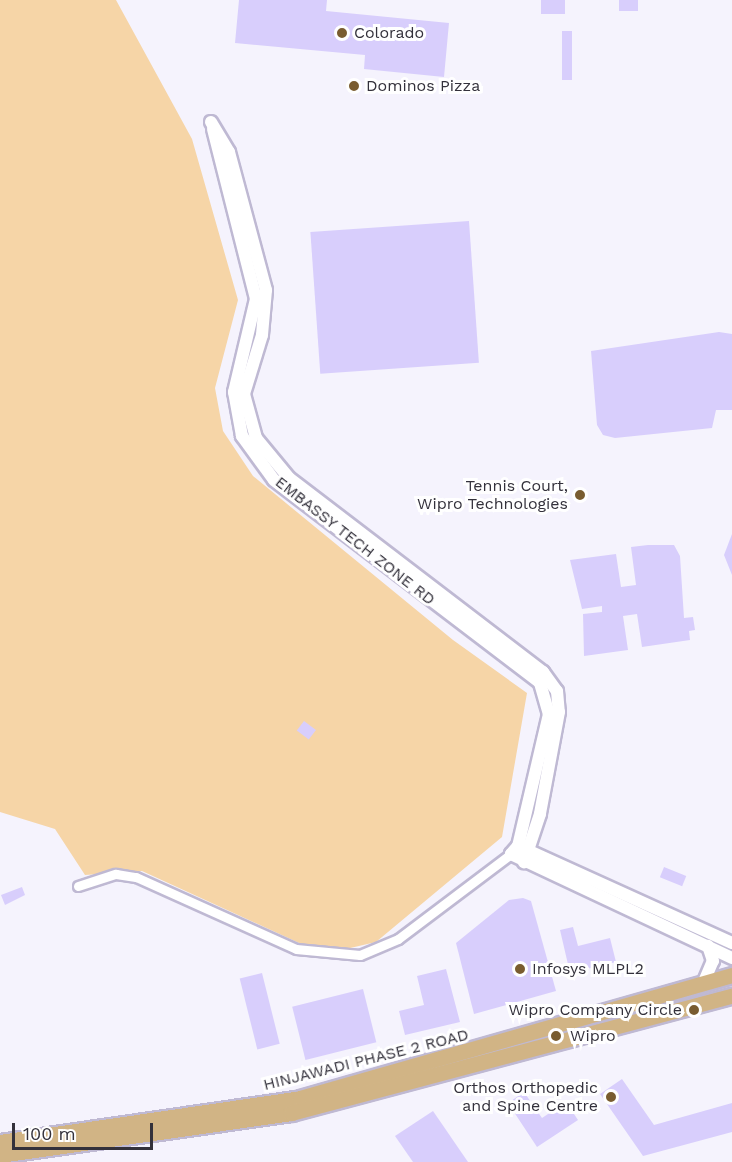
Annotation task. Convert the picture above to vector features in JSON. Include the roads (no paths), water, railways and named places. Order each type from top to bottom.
[{"type":"main road","name":"HINJAWADI PHASE 2 ROAD","points":[[0,1142],[300,1098],[732,975]]},
{"type":"main road","name":"HINJAWADI PHASE 2 ROAD","points":[[0,1155],[291,1113],[732,996]]},
{"type":"street","name":"EMBASSY TECH ZONE RD","points":[[212,125],[214,149],[239,203],[256,309],[234,405],[255,458],[274,480],[534,678],[548,699],[514,850]]},
{"type":"street","points":[[239,203],[266,290],[262,335],[244,394],[256,438],[289,478],[543,672],[557,691],[559,712],[527,857]]},
{"type":"street","points":[[78,886],[116,874],[136,877],[288,947],[322,956],[360,955],[398,939],[514,850],[732,958]]},
{"type":"street","points":[[527,857],[732,943]]},
{"type":"street","points":[[703,984],[713,961],[708,946]]},
{"type":"place","name":"Colorado","points":[[342,33]]},
{"type":"place","name":"Dominos Pizza","points":[[354,86]]},
{"type":"place","name":"Tennis Court, Wipro Technologies","points":[[580,495]]},
{"type":"place","name":"Infosys MLPL2","points":[[520,969]]},
{"type":"place","name":"Wipro Company Circle","points":[[694,1010]]},
{"type":"place","name":"Wipro","points":[[556,1036]]},
{"type":"place","name":"Orthos Orthopedic and Spine Centre","points":[[611,1097]]}]
